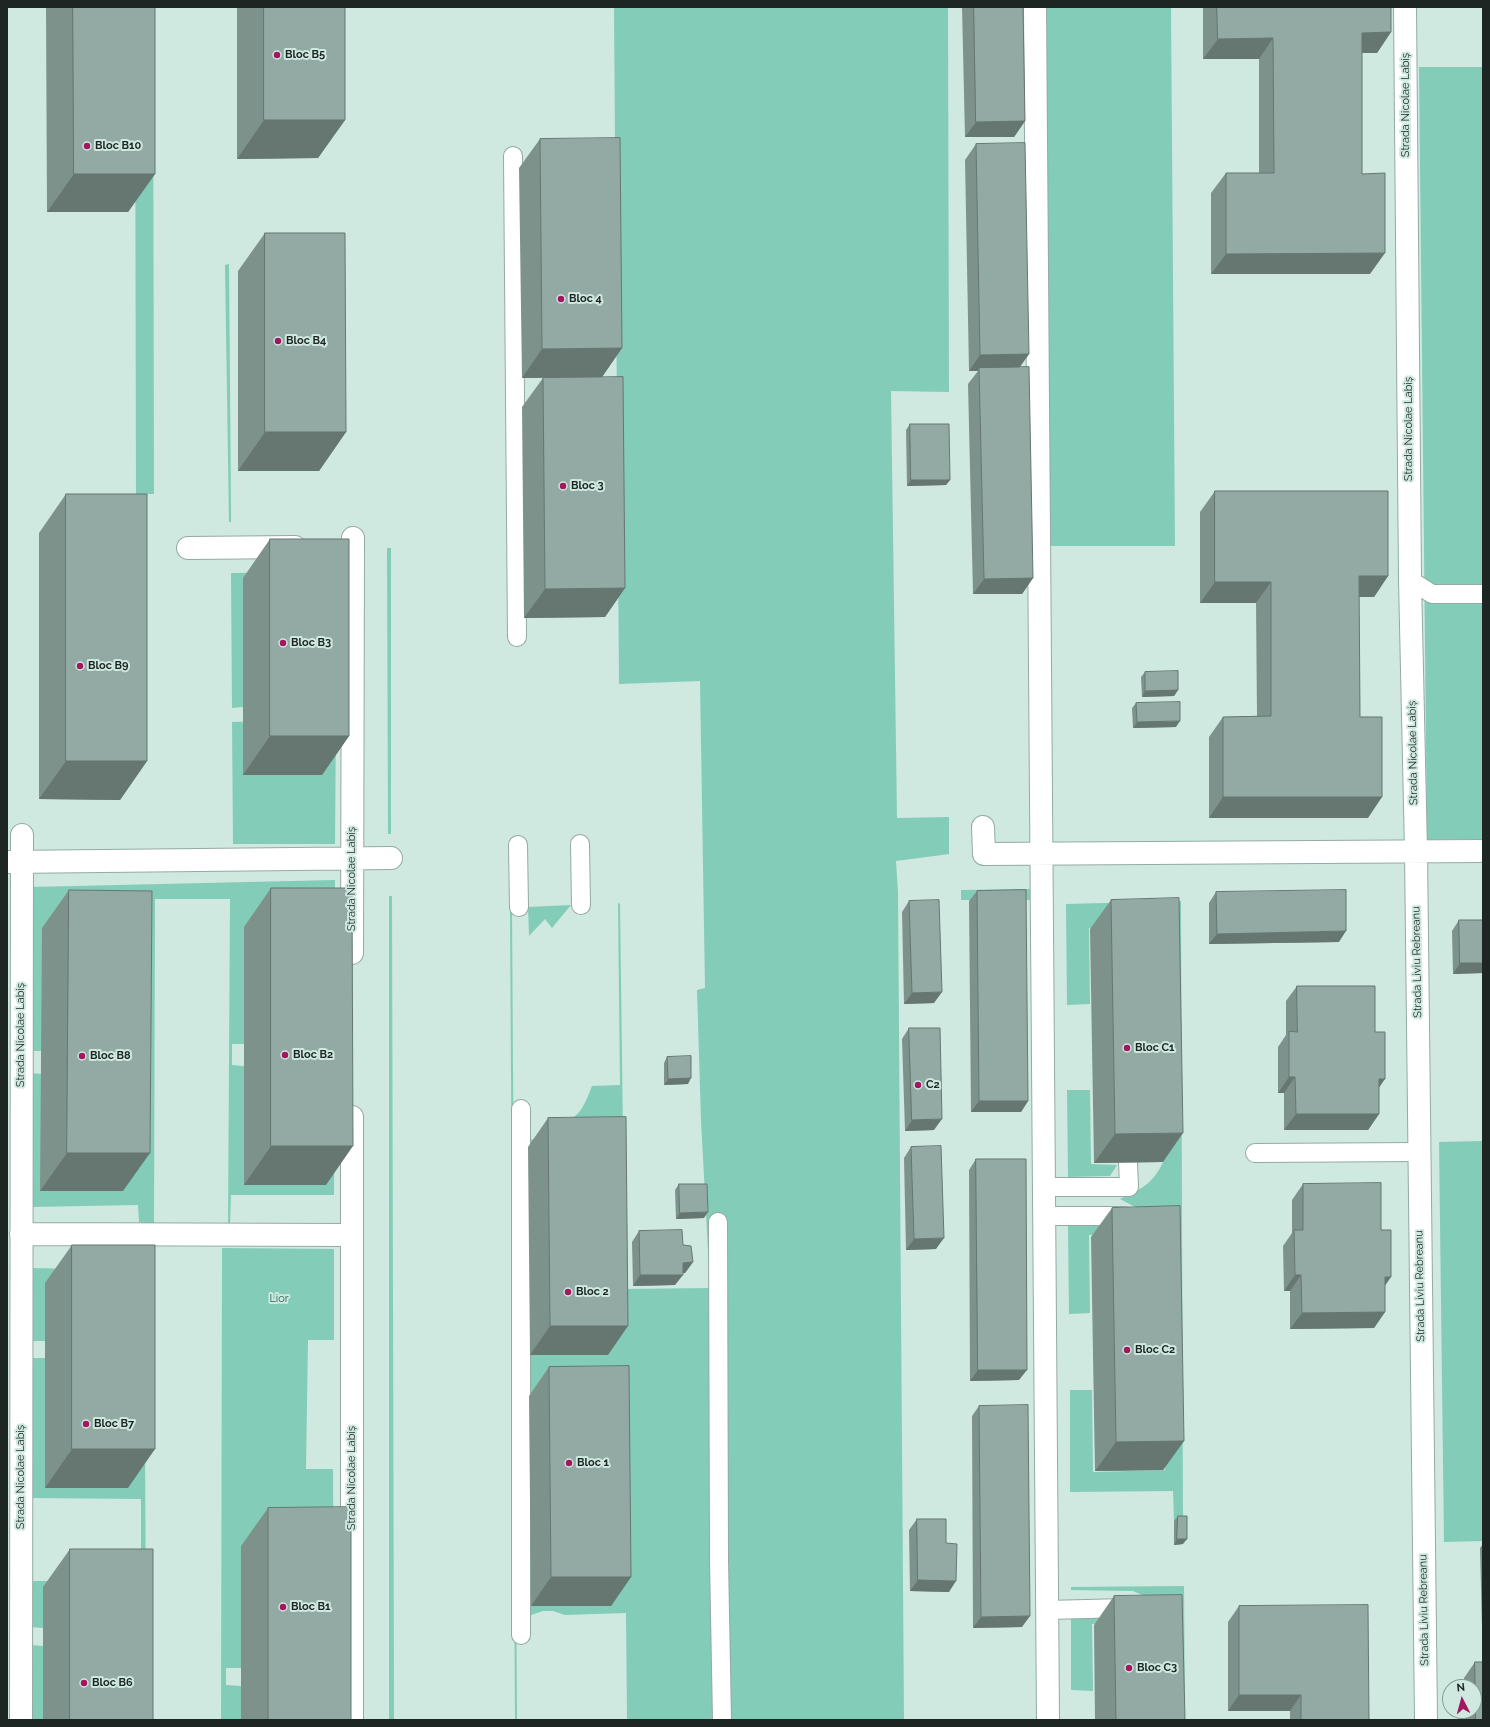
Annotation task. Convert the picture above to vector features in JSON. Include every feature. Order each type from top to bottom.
[{"type":"street","points":[[1036,7],[1048,1720]]},
{"type":"street","name":"Strada Nicolae Labiș","points":[[1405,7],[1410,580],[1416,851]]},
{"type":"street","name":"Strada Nicolae Labiș","points":[[347,544],[352,859],[352,973]]},
{"type":"street","points":[[188,548],[314,546]]},
{"type":"street","points":[[983,827],[984,854],[1483,850]]},
{"type":"street","name":"Strada Nicolae Labiș","points":[[21,1720],[21,1234],[14,862],[22,835]]},
{"type":"street","name":"Strada Liviu Rebreanu","points":[[1416,851],[1418,1152],[1426,1720]]},
{"type":"street","points":[[14,862],[391,858]]},
{"type":"street","name":"Strada Nicolae Labiș","points":[[352,1100],[352,1720]]},
{"type":"street","points":[[21,1234],[352,1235]]},
{"type":"lane","points":[[513,156],[517,638]]},
{"type":"lane","points":[[1410,580],[1432,594],[1483,594]]},
{"type":"lane","points":[[518,844],[519,907]]},
{"type":"lane","points":[[580,844],[581,905]]},
{"type":"lane","points":[[521,1109],[522,1634]]},
{"type":"lane","points":[[1255,1153],[1418,1152]]},
{"type":"lane","points":[[1044,1188],[1129,1187],[1128,1162]]},
{"type":"lane","points":[[1044,1216],[1124,1216],[1126,1236]]},
{"type":"lane","points":[[718,1222],[719,1552],[722,1720]]},
{"type":"lane","points":[[1047,1610],[1126,1608],[1128,1624]]},
{"type":"green space","points":[[135,7],[153,7],[154,494],[136,494]]},
{"type":"green space","points":[[614,7],[948,7],[949,392],[891,391],[897,818],[949,817],[949,854],[896,861],[898,892],[904,1720],[627,1720],[626,1613],[565,1615],[553,1611],[543,1611],[522,1618],[521,1142],[553,1132],[568,1123],[582,1108],[592,1086],[620,1085],[618,903],[620,904],[625,1289],[710,1288],[701,1121],[697,990],[705,988],[700,681],[619,684]]},
{"type":"green space","points":[[1036,7],[1171,7],[1175,546],[1034,546]]},
{"type":"green space","points":[[1419,67],[1483,67],[1483,839],[1427,840]]},
{"type":"green space","points":[[229,264],[231,522],[229,522],[225,265]]},
{"type":"green space","points":[[387,548],[391,548],[391,834],[388,834]]},
{"type":"green space","points":[[336,572],[243,707],[232,708],[231,573]]},
{"type":"green space","points":[[336,719],[335,844],[233,844],[232,722]]},
{"type":"green space","points":[[335,880],[335,1047],[244,927],[244,1044],[232,1044],[232,1065],[244,1066],[244,1185],[326,1185],[335,1065],[334,1195],[231,1195],[230,1225],[228,1225],[230,899],[155,899],[154,1225],[139,1222],[138,1205],[31,1207],[31,1073],[41,1074],[41,1051],[31,1051],[31,887]]},
{"type":"green space","points":[[1032,889],[1032,900],[961,900],[961,890]]},
{"type":"green space","points":[[389,896],[392,896],[394,1720],[389,1720]]},
{"type":"green space","points":[[1181,901],[1183,1521],[1174,1521],[1173,1491],[1070,1492],[1070,1390],[1092,1390],[1093,1472],[1165,1470],[1160,1235],[1148,1214],[1120,1199],[1151,1181],[1163,1162],[1159,927],[1089,928],[1090,1004],[1067,1005],[1066,904]]},
{"type":"green space","points":[[571,905],[552,928],[545,919],[529,936],[528,907]]},
{"type":"green space","points":[[510,908],[512,908],[517,1720],[515,1720]]},
{"type":"green space","points":[[1067,1090],[1090,1090],[1091,1164],[1117,1165],[1110,1176],[1068,1177]]},
{"type":"green space","points":[[1483,1141],[1483,1541],[1444,1542],[1439,1142]]},
{"type":"green space","points":[[1106,1225],[1115,1234],[1089,1235],[1090,1313],[1069,1314],[1068,1226]]},
{"type":"green space","points":[[144,1248],[146,1635],[43,1587],[43,1628],[31,1627],[31,1581],[141,1581],[141,1499],[31,1498],[31,1358],[45,1358],[45,1488],[46,1283],[45,1341],[31,1341],[31,1268],[138,1270]]},
{"type":"green space","name":"Lior","points":[[222,1248],[334,1249],[334,1340],[308,1340],[306,1469],[333,1469],[334,1667],[241,1546],[241,1668],[226,1668],[226,1685],[241,1686],[241,1720],[221,1720]]},
{"type":"green space","points":[[1184,1586],[1185,1720],[1166,1720],[1144,1596],[1133,1591],[1071,1590],[1071,1587]]},
{"type":"green space","points":[[1071,1617],[1104,1617],[1112,1623],[1092,1624],[1093,1691],[1071,1690]]},
{"type":"green space","points":[[31,1645],[43,1646],[43,1720],[31,1720]]},
{"type":"building","points":[[73,7],[155,7],[155,174],[74,174]]},
{"type":"building","points":[[264,7],[345,7],[345,120],[264,120]]},
{"type":"building","points":[[974,7],[1023,7],[1025,121],[976,122]]},
{"type":"building","points":[[1217,7],[1391,7],[1391,32],[1362,33],[1362,174],[1385,173],[1385,253],[1226,254],[1226,173],[1274,173],[1273,38],[1218,39]]},
{"type":"building","name":"Bloc 4","points":[[620,138],[622,348],[542,349],[540,139]]},
{"type":"building","points":[[1025,143],[1029,354],[980,355],[976,144]]},
{"type":"building","points":[[265,233],[345,233],[346,432],[265,432]]},
{"type":"building","points":[[1029,367],[1033,578],[984,579],[979,368]]},
{"type":"building","name":"Bloc 3","points":[[623,377],[625,588],[545,589],[543,378]]},
{"type":"building","points":[[910,424],[949,424],[950,480],[911,480]]},
{"type":"building","points":[[1215,491],[1388,491],[1388,576],[1359,576],[1360,717],[1382,717],[1382,797],[1223,797],[1223,717],[1271,716],[1271,582],[1215,582]]},
{"type":"building","points":[[66,494],[147,494],[147,761],[66,761]]},
{"type":"building","points":[[270,539],[349,539],[349,736],[270,736]]},
{"type":"building","points":[[1178,671],[1178,690],[1145,691],[1145,672]]},
{"type":"building","points":[[1180,702],[1180,721],[1137,722],[1136,703]]},
{"type":"building","points":[[271,888],[352,888],[353,1146],[271,1146]]},
{"type":"building","points":[[69,890],[152,891],[150,1153],[67,1153]]},
{"type":"building","points":[[1026,890],[1028,1101],[979,1101],[977,891]]},
{"type":"building","points":[[1346,890],[1346,931],[1217,934],[1216,892]]},
{"type":"building","name":"Bloc C1","points":[[1179,898],[1183,1133],[1115,1134],[1111,900]]},
{"type":"building","points":[[939,900],[942,992],[912,993],[909,901]]},
{"type":"building","points":[[1459,920],[1483,920],[1483,963],[1460,963]]},
{"type":"building","points":[[1297,986],[1375,986],[1375,1032],[1385,1032],[1385,1079],[1379,1079],[1379,1114],[1296,1114],[1295,1077],[1289,1077],[1289,1031],[1297,1032]]},
{"type":"building","name":"C2","points":[[909,1028],[940,1028],[942,1119],[912,1120]]},
{"type":"building","points":[[691,1056],[691,1078],[668,1079],[667,1057]]},
{"type":"building","name":"Bloc 2","points":[[626,1117],[628,1326],[550,1326],[548,1118]]},
{"type":"building","points":[[941,1146],[944,1238],[914,1239],[911,1147]]},
{"type":"building","points":[[976,1159],[1026,1159],[1027,1370],[978,1370]]},
{"type":"building","points":[[1381,1183],[1381,1230],[1391,1230],[1391,1277],[1385,1277],[1385,1312],[1302,1313],[1301,1275],[1295,1275],[1294,1230],[1303,1230],[1303,1184]]},
{"type":"building","points":[[679,1184],[707,1184],[708,1212],[680,1213]]},
{"type":"building","name":"Bloc C2","points":[[1180,1206],[1184,1441],[1116,1442],[1112,1208]]},
{"type":"building","points":[[682,1230],[683,1245],[691,1246],[693,1262],[683,1263],[683,1275],[640,1275],[639,1231]]},
{"type":"building","points":[[72,1245],[155,1245],[155,1449],[72,1449]]},
{"type":"building","name":"Bloc 1","points":[[629,1366],[631,1577],[551,1577],[549,1367]]},
{"type":"building","points":[[1028,1405],[1030,1616],[981,1617],[979,1406]]},
{"type":"building","points":[[351,1507],[351,1720],[268,1720],[268,1508]]},
{"type":"building","points":[[1178,1516],[1187,1516],[1187,1539],[1177,1539]]},
{"type":"building","points":[[917,1519],[946,1519],[946,1543],[957,1544],[956,1581],[918,1580]]},
{"type":"building","points":[[70,1549],[153,1549],[153,1720],[70,1720]]},
{"type":"building","points":[[1182,1595],[1185,1720],[1116,1720],[1114,1596]]},
{"type":"building","points":[[1368,1605],[1369,1720],[1301,1720],[1301,1695],[1239,1695],[1239,1606]]},
{"type":"building","points":[[1475,1662],[1483,1662],[1483,1720],[1476,1720],[1482,1719],[1482,1679],[1475,1679]]},
{"type":"place","name":"Bloc B5","points":[[277,55]]},
{"type":"place","name":"Bloc B10","points":[[87,146]]},
{"type":"place","name":"Bloc 4","points":[[561,299]]},
{"type":"place","name":"Bloc B4","points":[[278,341]]},
{"type":"place","name":"Bloc 3","points":[[563,486]]},
{"type":"place","name":"Bloc B3","points":[[283,643]]},
{"type":"place","name":"Bloc B9","points":[[80,666]]},
{"type":"place","name":"Bloc C1","points":[[1127,1048]]},
{"type":"place","name":"Bloc B2","points":[[285,1055]]},
{"type":"place","name":"Bloc B8","points":[[82,1056]]},
{"type":"place","name":"C2","points":[[918,1085]]},
{"type":"place","name":"Bloc 2","points":[[568,1292]]},
{"type":"place","name":"Bloc C2","points":[[1127,1350]]},
{"type":"place","name":"Bloc B7","points":[[86,1424]]},
{"type":"place","name":"Bloc 1","points":[[569,1463]]},
{"type":"place","name":"Bloc B1","points":[[283,1607]]},
{"type":"place","name":"Bloc C3","points":[[1129,1668]]},
{"type":"place","name":"Bloc B6","points":[[84,1683]]}]
